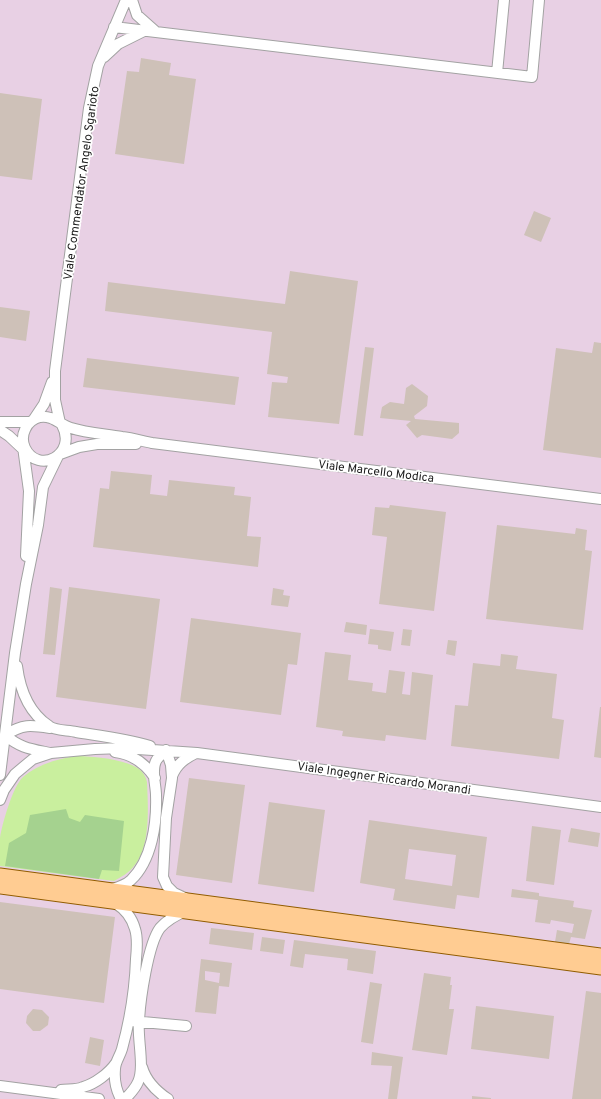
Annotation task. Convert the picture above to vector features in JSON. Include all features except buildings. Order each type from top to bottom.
[{"type":"main road","points":[[0,875],[110,896]]},
{"type":"main road","points":[[0,887],[110,896],[504,948],[601,955]]},
{"type":"main road","points":[[504,948],[601,968]]},
{"type":"street","name":"Viale Commendator Angelo Sgarioto","points":[[55,371],[88,108],[101,59],[126,0]]},
{"type":"street","points":[[132,0],[137,15],[145,24],[157,33]]},
{"type":"street","points":[[497,73],[504,0]]},
{"type":"street","points":[[114,27],[532,77],[539,0]]},
{"type":"street","points":[[101,59],[118,44],[144,31]]},
{"type":"street","points":[[26,584],[29,491],[22,446],[23,434],[46,400],[55,371]]},
{"type":"street","points":[[0,775],[15,653],[26,584],[38,525],[43,487],[64,449],[67,437],[61,424],[55,400],[55,371]]},
{"type":"street","points":[[0,422],[32,421],[41,417],[48,417],[55,419],[61,424],[82,431],[124,437],[152,444]]},
{"type":"street","points":[[0,430],[37,459],[42,460],[48,460],[79,447],[97,444],[152,444]]},
{"type":"street","name":"Viale Marcello Modica","points":[[152,444],[601,499]]},
{"type":"street","points":[[15,653],[19,680],[24,696],[31,710],[50,728]]},
{"type":"street","points":[[5,735],[17,728],[32,726],[133,741],[166,750]]},
{"type":"street","points":[[5,735],[15,743],[27,749],[51,753]]},
{"type":"street","points":[[0,800],[4,790],[15,774],[33,759],[51,753],[95,748],[166,750]]},
{"type":"street","points":[[95,748],[121,753],[134,758],[144,764],[155,778]]},
{"type":"street","points":[[166,750],[171,765],[172,778]]},
{"type":"street","points":[[125,1099],[134,1089],[141,1074],[134,1021],[137,937],[136,929],[129,915],[110,896],[121,886],[131,881],[140,870],[148,852],[155,822],[156,797],[154,769],[156,761],[166,750]]},
{"type":"street","name":"Viale Ingegner Riccardo Morandi","points":[[166,750],[601,807]]},
{"type":"street","points":[[121,1099],[115,1084],[115,1067],[134,1021],[156,935],[170,919],[188,906],[167,886],[163,877],[166,818],[175,768],[180,762],[197,753]]},
{"type":"street","points":[[134,1021],[186,1026]]},
{"type":"street","points":[[43,1092],[83,1088],[104,1076],[118,1059]]},
{"type":"street","points":[[140,1062],[144,1074],[150,1083],[168,1099]]},
{"type":"street","points":[[0,1086],[99,1099]]},
{"type":"shaded area","points":[[0,0],[601,0],[601,1099],[0,1099]]},
{"type":"green space","points":[[75,756],[99,757],[117,760],[139,769],[145,776],[147,782],[148,803],[146,837],[139,858],[134,866],[127,873],[114,881],[0,866],[1,832],[8,806],[19,782],[34,769],[54,761]]},
{"type":"green space","points":[[66,809],[69,818],[80,822],[85,815],[124,821],[119,871],[102,870],[99,879],[5,866],[9,843],[26,833],[30,815]]}]
